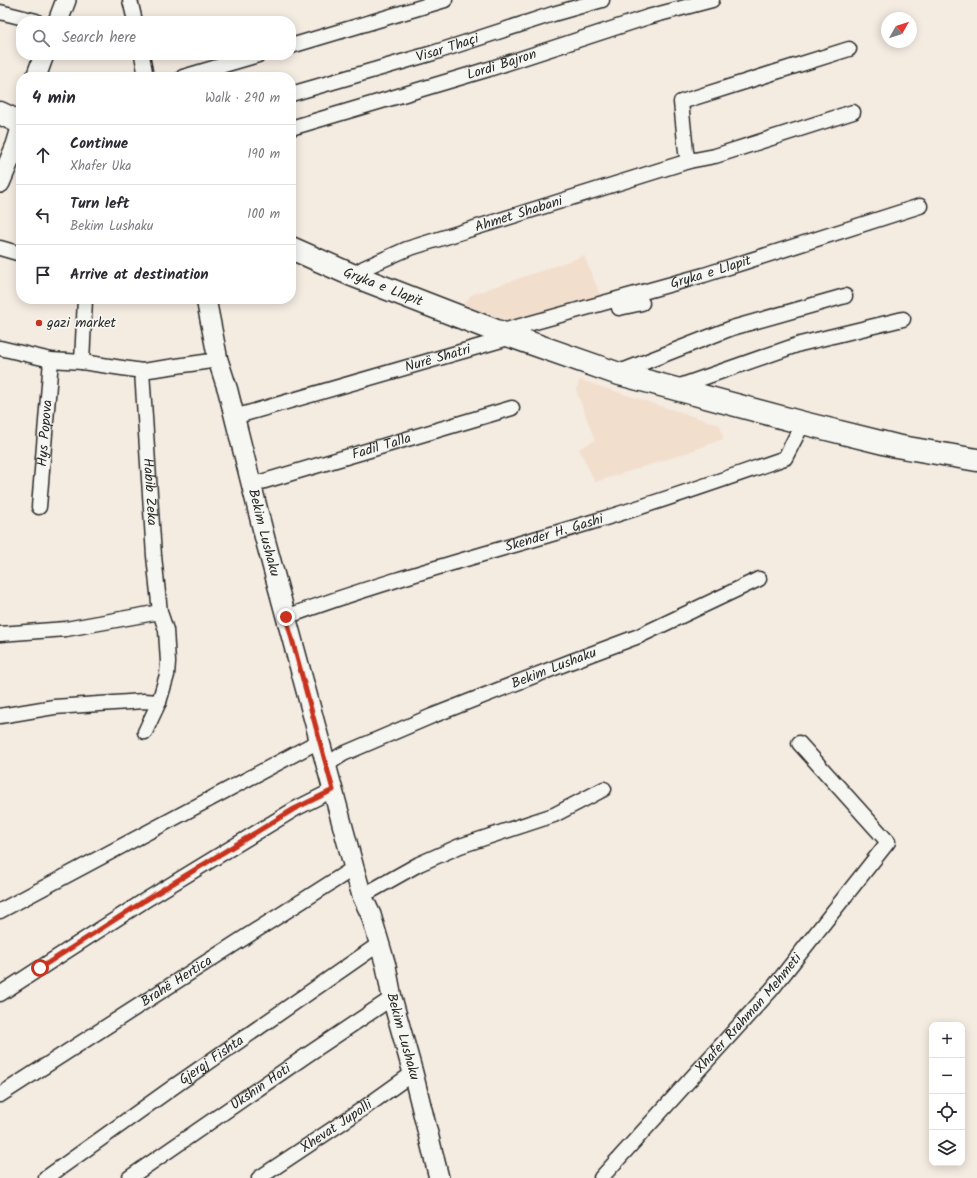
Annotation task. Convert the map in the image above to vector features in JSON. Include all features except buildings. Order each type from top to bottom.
[{"type":"main road","points":[[0,113],[16,121]]},
{"type":"main road","name":"Gryka e Llapit","points":[[296,250],[352,275],[506,334],[616,373],[803,424],[896,446],[977,460]]},
{"type":"street","points":[[60,16],[66,0]]},
{"type":"street","points":[[130,0],[134,16]]},
{"type":"street","points":[[296,45],[445,0]]},
{"type":"street","name":"Visar Thaçi","points":[[296,93],[433,53],[553,14],[602,0]]},
{"type":"street","name":"Lordi Bajron","points":[[296,127],[488,69],[648,17],[712,0]]},
{"type":"street","points":[[0,12],[16,16]]},
{"type":"street","points":[[689,162],[686,152],[681,102],[849,49]]},
{"type":"street","points":[[38,72],[42,60]]},
{"type":"street","points":[[143,60],[145,72]]},
{"type":"street","points":[[200,72],[241,60]]},
{"type":"street","name":"Ahmet Shabani","points":[[352,275],[407,249],[689,162],[715,156],[853,112]]},
{"type":"street","points":[[0,183],[16,143]]},
{"type":"street","name":"Gryka e Llapit","points":[[506,334],[704,275],[920,206]]},
{"type":"street","points":[[0,248],[16,253]]},
{"type":"street","points":[[616,373],[732,328],[845,296]]},
{"type":"street","name":"Nurë Shatri","points":[[234,417],[506,334],[595,312],[642,303]]},
{"type":"street","points":[[82,362],[85,304]]},
{"type":"street","name":"Bekim Lushaku","points":[[207,304],[218,360],[228,391],[286,617],[362,896],[371,915],[386,966],[392,998],[414,1073],[439,1178]]},
{"type":"street","points":[[674,388],[800,344],[902,319]]},
{"type":"street","points":[[0,348],[51,360],[82,362],[142,371],[218,360]]},
{"type":"street","name":"Hys Popova","points":[[39,507],[51,360]]},
{"type":"street","name":"Habib Zeka","points":[[142,371],[154,556],[160,612],[166,630],[168,662],[167,675],[159,702],[145,732]]},
{"type":"street","name":"Fadil Talla","points":[[251,485],[512,408]]},
{"type":"street","name":"Skender H. Gashi","points":[[286,617],[411,575],[594,522],[785,458],[803,424]]},
{"type":"street","name":"Bekim Lushaku","points":[[326,766],[343,754],[432,716],[639,636],[759,579]]},
{"type":"street","points":[[0,634],[66,629],[160,612]]},
{"type":"street","points":[[0,716],[54,708],[144,701],[159,702]]},
{"type":"street","points":[[0,911],[319,741]]},
{"type":"street","name":"Xhafer Rrahman Mehmeti","points":[[601,1178],[772,989],[888,842],[799,743]]},
{"type":"street","points":[[362,896],[419,864],[460,846],[554,815],[604,789]]},
{"type":"street","points":[[0,994],[144,901],[294,809],[333,790]]},
{"type":"street","name":"Brahë Hertica","points":[[0,1096],[354,868]]},
{"type":"street","name":"Gjergj Fishta","points":[[46,1178],[176,1085],[379,944]]},
{"type":"street","name":"Ukshin Hoti","points":[[130,1178],[392,998]]},
{"type":"street","name":"Xhevat Jupolli","points":[[259,1178],[414,1073]]},
{"type":"shaded area","points":[[584,256],[601,297],[512,323],[464,305],[471,295]]},
{"type":"shaded area","points":[[580,380],[720,425],[723,439],[680,455],[595,482],[579,449],[595,440],[576,390]]},
{"type":"place","name":"gazi market","points":[[39,323]]},
{"type":"route","points":[[40,968],[144,901],[294,809],[333,790],[286,617]]}]
